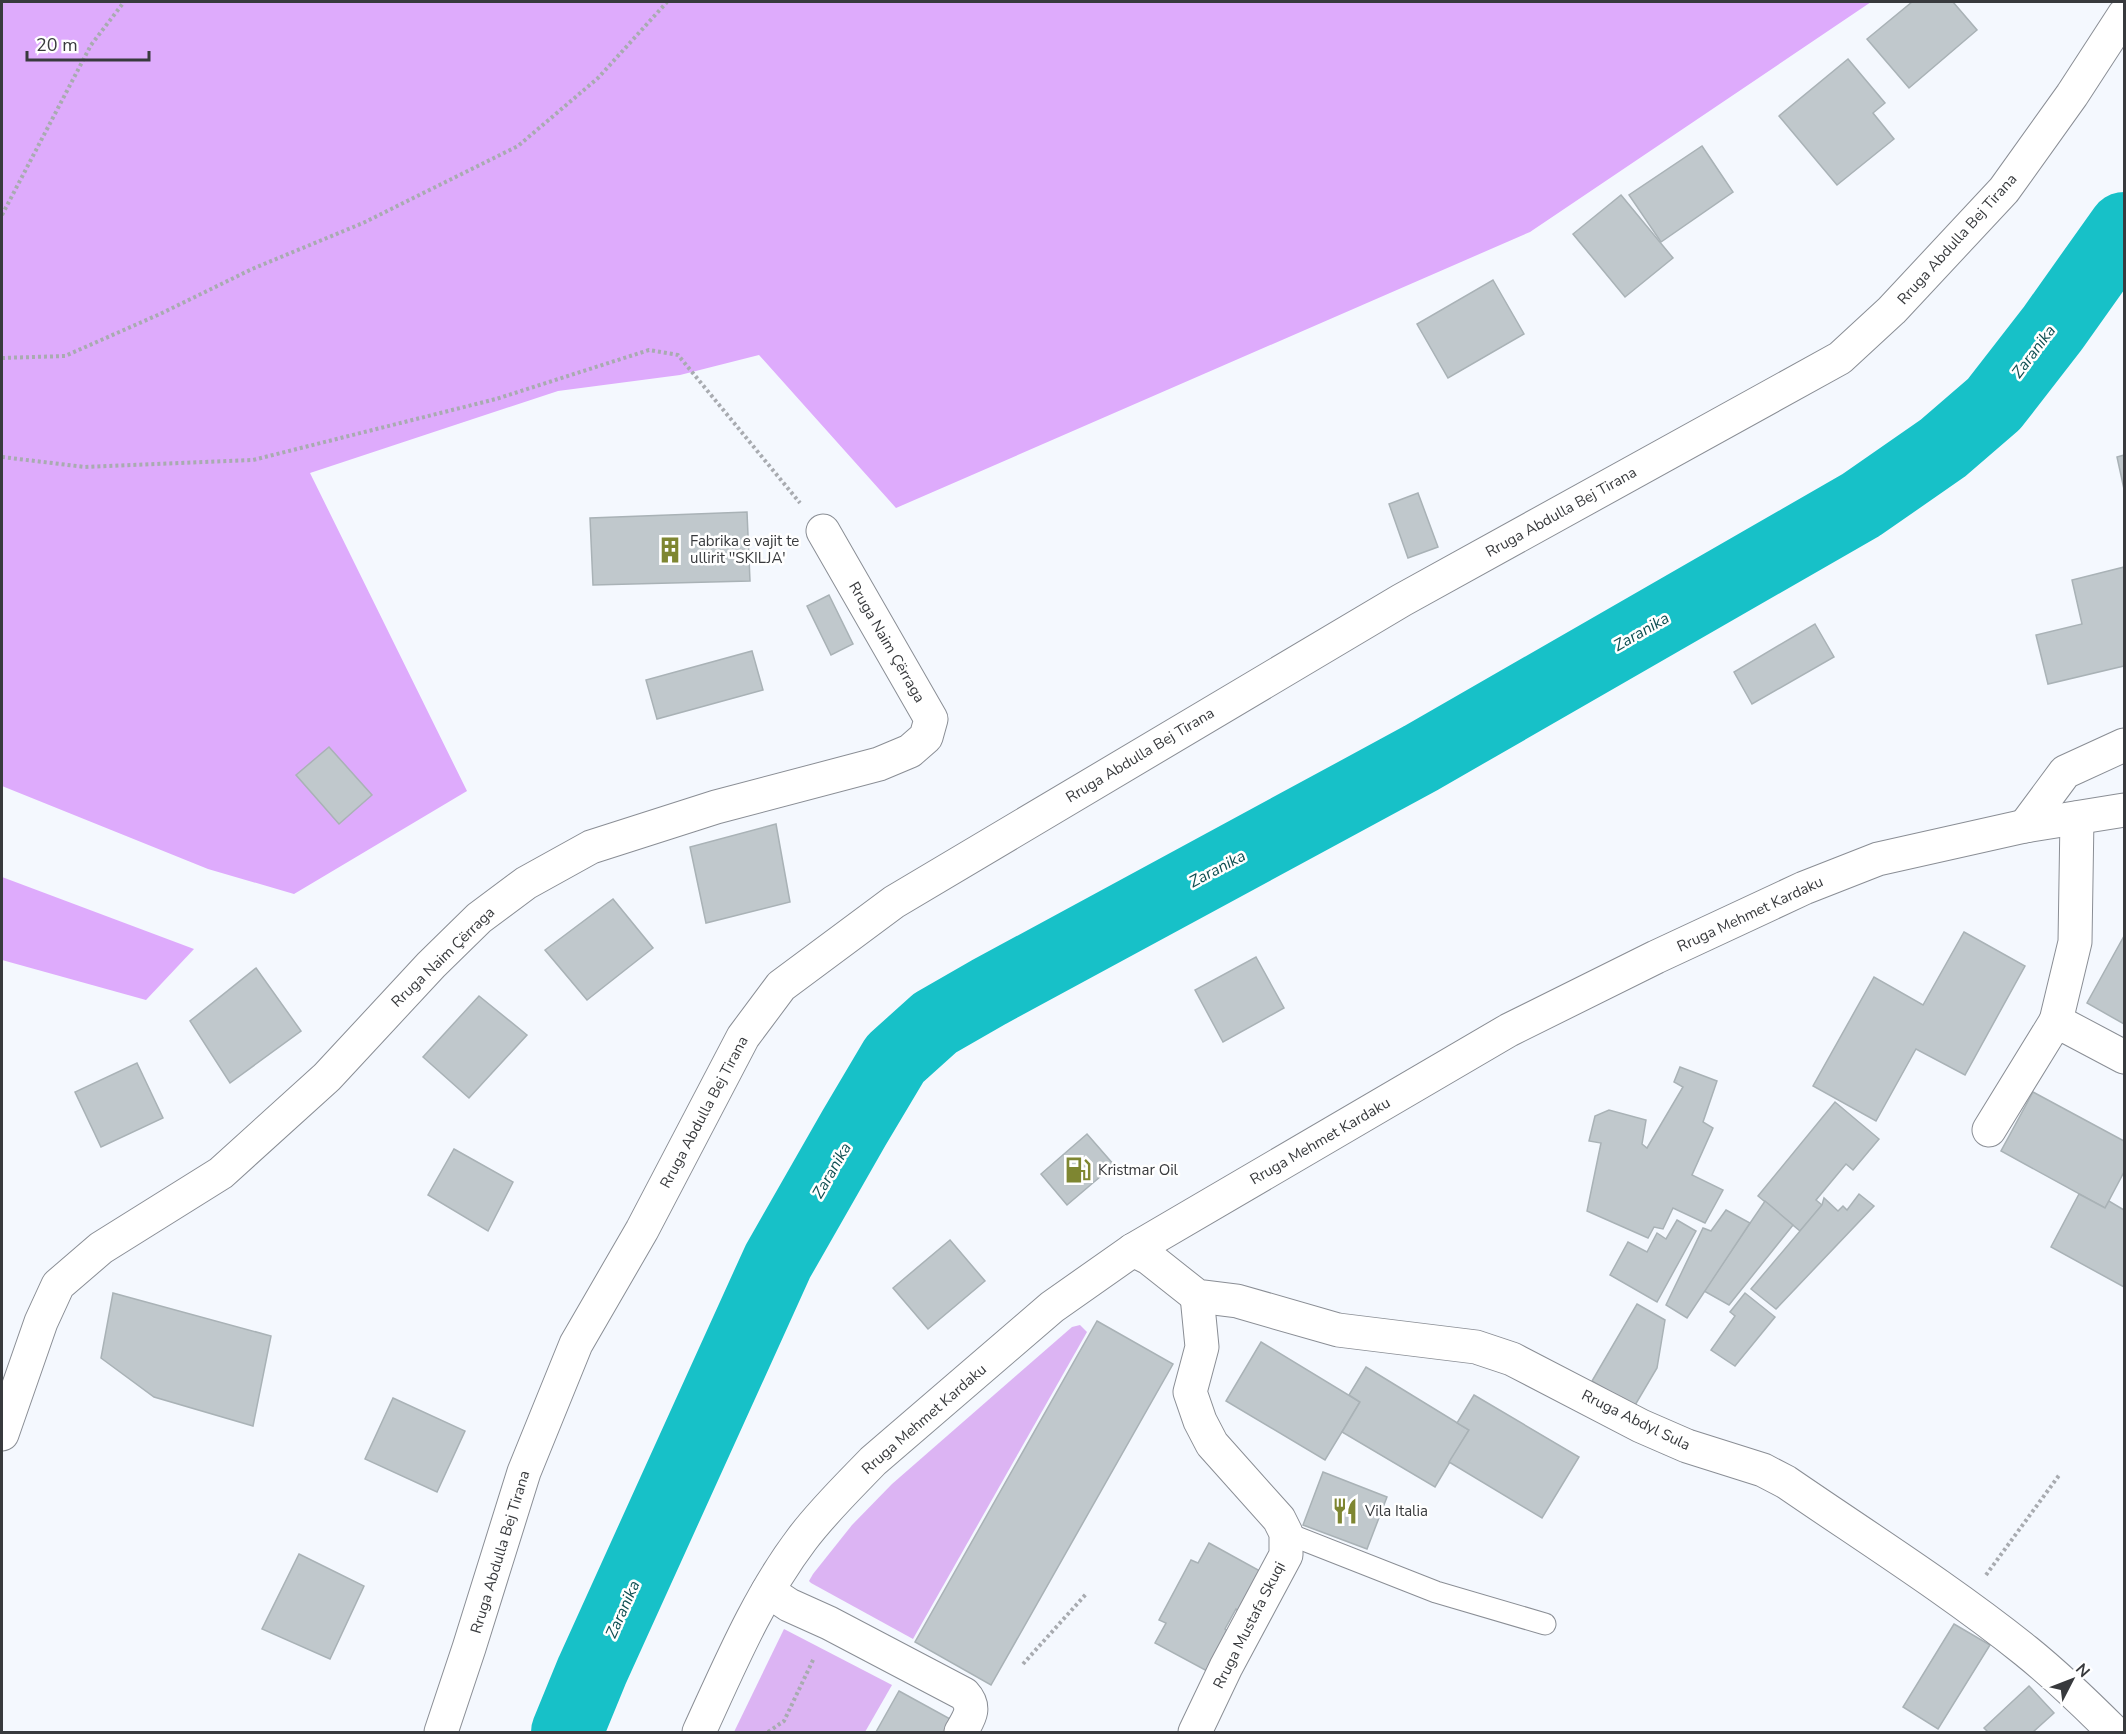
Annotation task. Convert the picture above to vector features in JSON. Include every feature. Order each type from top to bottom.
[{"type":"street","name":"Rruga Abdulla Bej Tirana","points":[[441,1732],[470,1648],[524,1472],[576,1344],[642,1230],[742,1037],[781,986],[894,902],[1392,606],[1840,358],[1892,310],[2004,190],[2072,96],[2124,15]]},
{"type":"street","name":"Rruga Naim Çërraga","points":[[2,1434],[41,1322],[58,1286],[101,1248],[221,1173],[327,1077],[479,918],[526,883],[591,847],[716,807],[879,764],[910,751],[926,737],[931,719],[823,531]]},
{"type":"street","points":[[2025,826],[2065,772],[2124,745]]},
{"type":"street","name":"Rruga Mehmet Kardaku","points":[[699,1732],[738,1647],[768,1591],[802,1539],[848,1487],[873,1461],[1052,1306],[1133,1250],[1509,1030],[1666,952],[1804,888],[1878,859],[2025,826],[2124,810]]},
{"type":"street","points":[[1989,1130],[2056,1021],[2075,942],[2077,818]]},
{"type":"street","points":[[2056,1021],[2124,1057]]},
{"type":"street","points":[[1133,1250],[1149,1258],[1197,1296],[1202,1347],[1190,1392],[1200,1420],[1212,1443],[1279,1519],[1286,1533]]},
{"type":"street","name":"Rruga Abdyl Sula","points":[[1197,1296],[1237,1301],[1338,1330],[1476,1347],[1512,1359],[1687,1446],[1763,1470],[1786,1482],[1964,1605],[2027,1652],[2114,1732]]},
{"type":"street","name":"Rruga Mustafa Skuqi","points":[[1196,1732],[1226,1667],[1286,1554],[1286,1533]]},
{"type":"street","points":[[768,1591],[789,1605],[830,1623],[964,1694],[971,1703],[971,1712],[961,1732]]},
{"type":"lane","points":[[1286,1533],[1436,1592],[1545,1624]]},
{"type":"path","points":[[2,215],[91,45],[124,2]]},
{"type":"path","points":[[2,358],[65,356],[160,314],[252,269],[363,223],[518,146],[598,78],[667,2]]},
{"type":"path","points":[[2,457],[85,467],[253,460],[496,399],[649,350],[678,355],[823,531]]},
{"type":"path","points":[[1964,1605],[2060,1473]]},
{"type":"path","points":[[1023,1664],[1087,1593]]},
{"type":"path","points":[[768,1732],[784,1721],[792,1707],[830,1623]]},
{"type":"shaded area","points":[[2,2],[1871,2],[1530,232],[896,508],[759,355],[680,375],[558,391],[310,473],[467,791],[294,894],[208,869],[2,786]]},
{"type":"shaded area","points":[[2,877],[194,949],[146,1000],[2,960]]},
{"type":"shaded area","points":[[1080,1325],[1087,1332],[913,1639],[809,1581],[852,1525],[892,1484],[1072,1327]]},
{"type":"shaded area","points":[[784,1629],[892,1685],[865,1732],[734,1732]]},
{"type":"building","points":[[1912,2],[1953,2],[1977,30],[1909,88],[1867,39]]},
{"type":"building","points":[[1848,59],[1885,103],[1873,113],[1894,139],[1837,185],[1779,116]]},
{"type":"building","points":[[1702,146],[1733,192],[1661,242],[1629,195]]},
{"type":"building","points":[[1621,195],[1673,258],[1625,297],[1573,234]]},
{"type":"building","points":[[1493,280],[1524,334],[1448,378],[1417,324]]},
{"type":"building","points":[[2124,455],[2124,489],[2117,457]]},
{"type":"building","points":[[1418,493],[1438,547],[1408,558],[1389,504]]},
{"type":"building","name":"Fabrika e vajit te ullirit ''SKILJA'","points":[[747,512],[750,581],[593,585],[590,518]]},
{"type":"building","points":[[2124,567],[2124,666],[2048,684],[2036,635],[2082,624],[2072,580]]},
{"type":"building","points":[[829,595],[853,644],[831,655],[807,606]]},
{"type":"building","points":[[1815,624],[1834,657],[1752,704],[1734,672]]},
{"type":"building","points":[[752,651],[763,690],[657,719],[646,680]]},
{"type":"building","points":[[329,747],[372,795],[339,824],[296,775]]},
{"type":"building","points":[[776,824],[790,902],[706,923],[690,847]]},
{"type":"building","points":[[613,899],[653,948],[587,1000],[545,950]]},
{"type":"building","points":[[1964,932],[2025,966],[1965,1075],[1916,1049],[1876,1121],[1813,1086],[1874,977],[1923,1005]]},
{"type":"building","points":[[2124,936],[2124,1024],[2087,1003]]},
{"type":"building","points":[[1256,957],[1284,1008],[1223,1042],[1195,990]]},
{"type":"building","points":[[256,968],[301,1031],[230,1083],[190,1021]]},
{"type":"building","points":[[479,996],[527,1035],[469,1098],[423,1057]]},
{"type":"building","points":[[137,1063],[163,1118],[101,1147],[75,1092]]},
{"type":"building","points":[[1680,1067],[1717,1081],[1703,1122],[1713,1128],[1692,1175],[1723,1190],[1705,1223],[1673,1208],[1663,1229],[1654,1227],[1648,1238],[1587,1211],[1601,1143],[1589,1141],[1595,1116],[1609,1110],[1646,1120],[1642,1144],[1647,1148],[1683,1087],[1674,1082]]},
{"type":"building","points":[[2033,1092],[2124,1141],[2124,1172],[2105,1208],[2001,1151]]},
{"type":"building","points":[[1835,1102],[1879,1139],[1853,1170],[1846,1164],[1816,1200],[1822,1205],[1800,1231],[1758,1196]]},
{"type":"building","name":"Kristmar Oil","points":[[1087,1134],[1114,1165],[1067,1205],[1041,1174]]},
{"type":"building","points":[[454,1149],[513,1182],[488,1231],[428,1195]]},
{"type":"building","points":[[1859,1194],[1874,1206],[1776,1309],[1751,1289],[1822,1205],[1824,1198],[1838,1211],[1843,1206],[1847,1210]]},
{"type":"building","points":[[2079,1194],[2105,1208],[2109,1201],[2124,1210],[2124,1287],[2051,1247]]},
{"type":"building","points":[[1765,1201],[1793,1225],[1729,1305],[1704,1291]]},
{"type":"building","points":[[1726,1210],[1750,1223],[1687,1318],[1666,1305],[1703,1228],[1711,1231]]},
{"type":"building","points":[[1677,1220],[1696,1231],[1657,1302],[1610,1275],[1628,1242],[1647,1252],[1657,1233],[1666,1239]]},
{"type":"building","points":[[950,1240],[985,1281],[928,1329],[893,1288]]},
{"type":"building","points":[[113,1293],[271,1336],[253,1426],[154,1397],[101,1358]]},
{"type":"building","points":[[1745,1293],[1775,1317],[1735,1366],[1711,1350],[1735,1316],[1730,1312]]},
{"type":"building","points":[[1637,1304],[1665,1320],[1657,1368],[1634,1407],[1592,1381]]},
{"type":"building","points":[[1097,1321],[1173,1364],[991,1685],[915,1642]]},
{"type":"building","points":[[1261,1342],[1360,1402],[1325,1460],[1226,1401]]},
{"type":"building","points":[[1366,1367],[1469,1430],[1435,1487],[1342,1432],[1360,1402],[1349,1395]]},
{"type":"building","points":[[1474,1395],[1579,1457],[1542,1518],[1449,1462],[1469,1430],[1457,1423]]},
{"type":"building","points":[[393,1398],[465,1431],[437,1492],[365,1459]]},
{"type":"building","name":"Vila Italia","points":[[1323,1472],[1387,1497],[1367,1549],[1303,1525]]},
{"type":"building","points":[[1209,1543],[1260,1571],[1238,1611],[1236,1609],[1225,1629],[1228,1631],[1207,1671],[1155,1643],[1166,1623],[1159,1620],[1191,1560],[1198,1563]]},
{"type":"building","points":[[299,1554],[364,1586],[330,1659],[262,1629]]},
{"type":"building","points":[[1954,1624],[1990,1645],[1938,1729],[1903,1707]]},
{"type":"building","points":[[2029,1686],[2054,1713],[2033,1732],[1988,1732],[1984,1728]]},
{"type":"building","points":[[899,1691],[952,1720],[945,1732],[876,1732]]},
{"type":"waterway","name":"Zaranika","points":[[567,1732],[592,1671],[778,1261],[895,1059],[935,1023],[989,992],[1421,758],[1861,505],[1943,448],[1994,404],[2053,328],[2124,228]]},
{"type":"place","name":"Fabrika e vajit te ullirit ''SKILJA'","points":[[670,550]]},
{"type":"place","name":"Kristmar Oil","points":[[1078,1170]]},
{"type":"place","name":"Vila Italia","points":[[1345,1511]]}]
